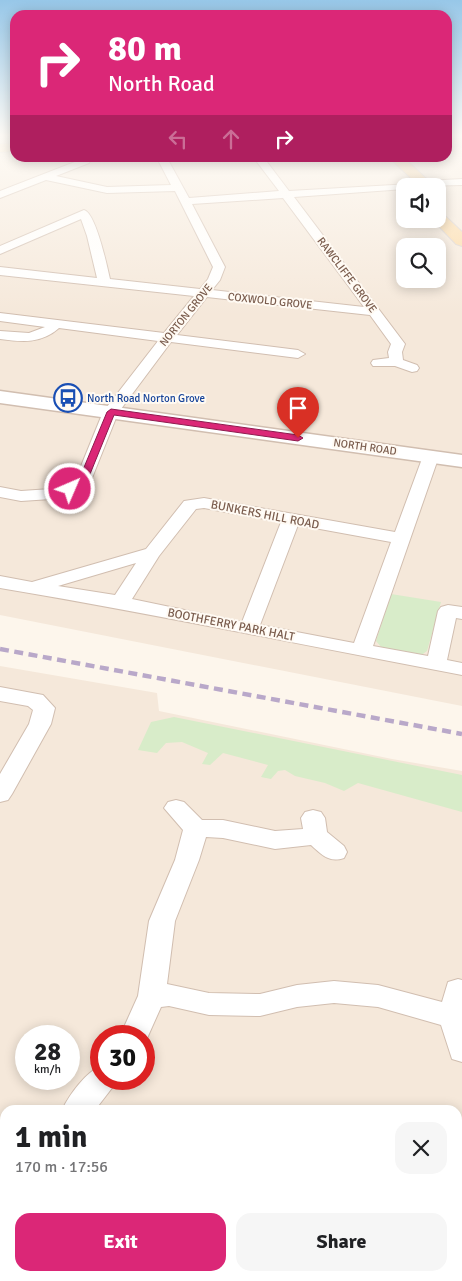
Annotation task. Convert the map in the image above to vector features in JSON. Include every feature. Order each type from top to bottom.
[{"type":"main road","points":[[446,213],[462,221]]},
{"type":"main road","points":[[446,217],[462,241]]},
{"type":"street","name":"NORTON GROVE","points":[[0,492],[21,496],[51,494],[70,489],[84,479],[111,412],[214,280],[219,268],[210,244],[183,196]]},
{"type":"street","points":[[186,201],[261,196]]},
{"type":"street","name":"RAWCLIFFE GROVE","points":[[287,196],[398,344],[396,362]]},
{"type":"street","points":[[0,250],[84,213],[93,236],[106,283]]},
{"type":"street","name":"COXWOLD GROVE","points":[[0,271],[374,312]]},
{"type":"street","points":[[0,317],[167,338],[276,357],[298,354]]},
{"type":"street","points":[[0,335],[34,338],[45,334],[55,325]]},
{"type":"street","points":[[378,363],[396,362],[412,368]]},
{"type":"street","name":"NORTH ROAD","points":[[0,396],[462,461]]},
{"type":"street","points":[[362,649],[431,456]]},
{"type":"street","name":"BUNKERS HILL ROAD","points":[[120,602],[152,553],[190,505],[204,503],[401,538]]},
{"type":"street","points":[[249,629],[291,519]]},
{"type":"street","points":[[34,587],[152,553]]},
{"type":"street","name":"BOOTHFERRY PARK HALT","points":[[0,582],[120,602],[249,629],[462,669]]},
{"type":"street","points":[[436,664],[457,609]]},
{"type":"street","points":[[0,694],[35,700],[44,708],[40,724],[0,794]]},
{"type":"street","points":[[176,808],[196,828],[222,829],[275,840],[315,827],[335,852]]},
{"type":"street","points":[[139,1025],[152,996],[162,921],[187,860],[196,828]]},
{"type":"street","points":[[458,990],[453,1017],[462,1050]]},
{"type":"street","points":[[152,996],[169,995],[209,1004],[260,1004],[297,996],[334,992],[378,996],[453,1017]]},
{"type":"street","points":[[82,1105],[93,1090]]},
{"type":"shaded area","points":[[0,196],[396,196],[396,228],[446,228],[446,196],[462,196],[462,706],[0,615]]},
{"type":"shaded area","points":[[0,666],[157,693],[159,711],[392,759],[462,771],[462,1105],[0,1105]]},
{"type":"green space","points":[[391,594],[441,602],[427,651],[420,656],[382,648],[376,641]]},
{"type":"green space","points":[[174,717],[462,775],[462,812],[358,783],[344,791],[325,783],[295,776],[285,770],[278,771],[271,779],[261,777],[268,765],[223,753],[210,765],[202,764],[208,753],[182,742],[166,743],[157,753],[138,750],[151,722]]},
{"type":"railway","points":[[0,649],[462,734]]},
{"type":"place","name":"North Road Norton Grove","points":[[68,398]]},
{"type":"route","points":[[70,489],[84,479],[111,412],[298,438]]}]
